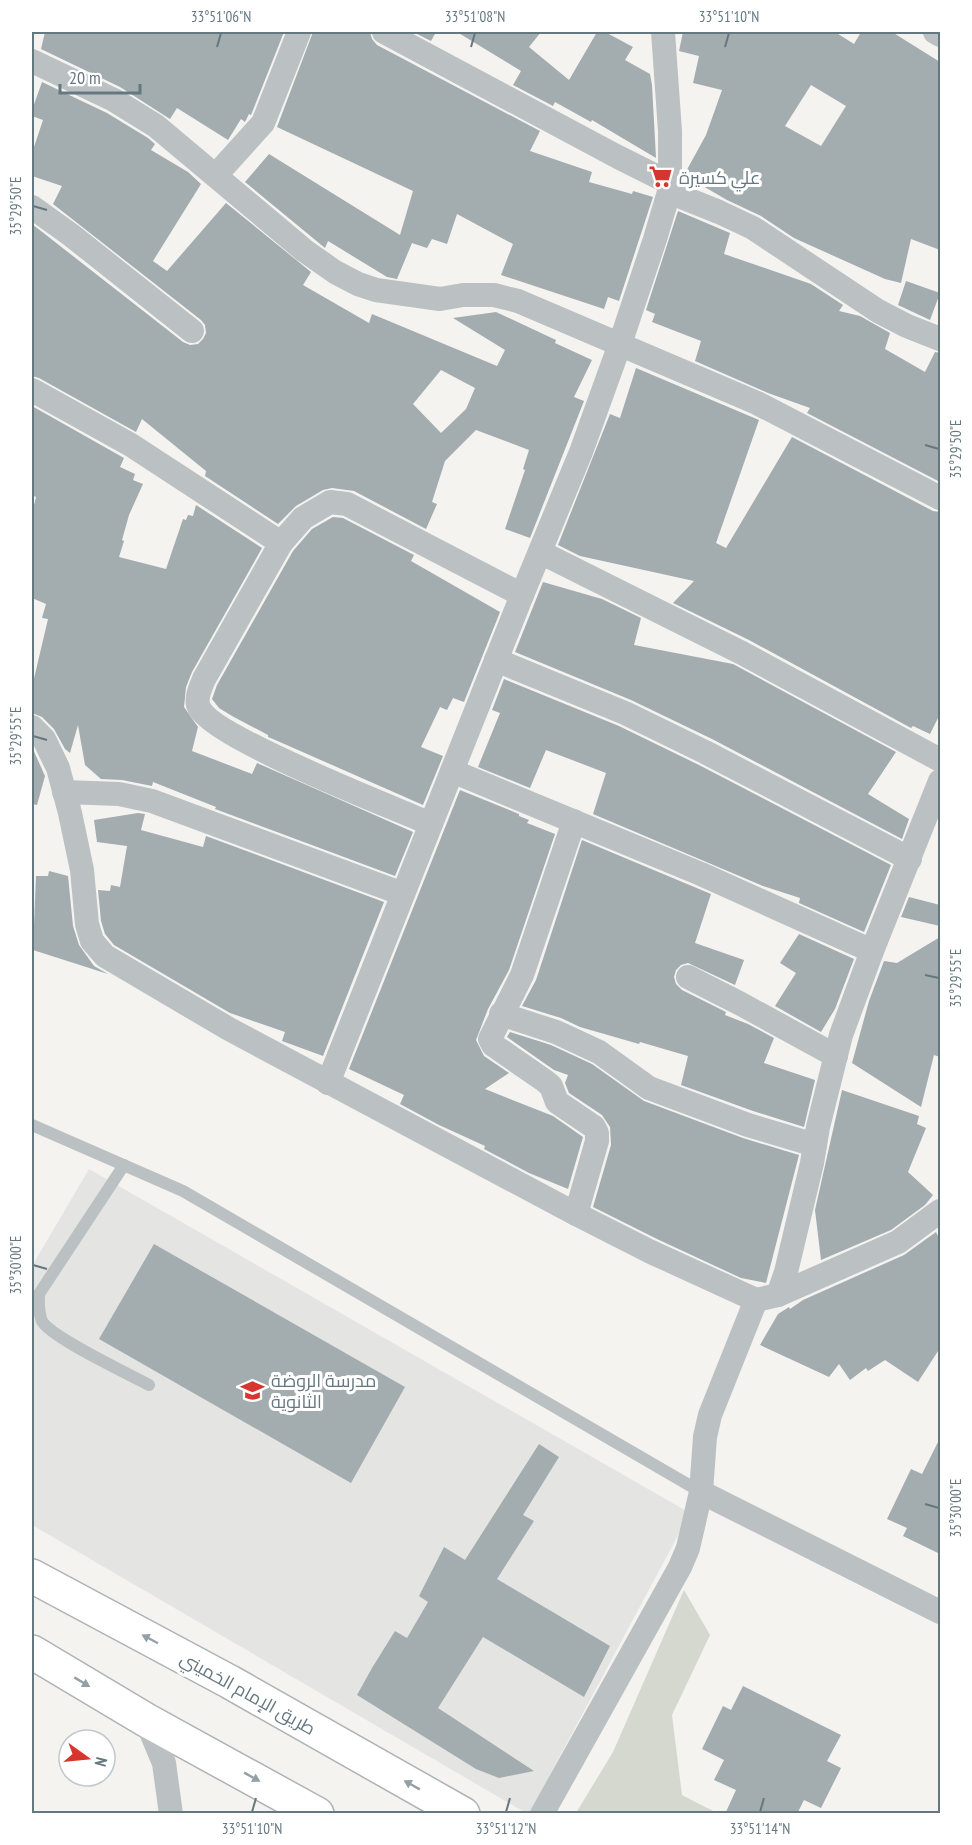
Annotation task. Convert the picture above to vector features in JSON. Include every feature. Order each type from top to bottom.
[{"type":"highway","name":"طريق الإمام الخميني","points":[[37,1580],[189,1660],[463,1814]]},
{"type":"highway","points":[[32,1652],[146,1720],[317,1814]]},
{"type":"street","points":[[216,175],[263,123],[299,32]]},
{"type":"street","points":[[384,32],[618,158],[669,188],[753,228],[878,311],[940,339]]},
{"type":"street","points":[[328,1083],[581,452],[620,344],[669,188],[670,130],[665,87],[663,32]]},
{"type":"street","points":[[934,32],[940,35]]},
{"type":"street","points":[[32,61],[114,100],[156,126],[305,251],[335,272],[358,284],[376,290],[440,299],[463,295],[494,295],[518,301],[757,403],[940,498]]},
{"type":"street","points":[[32,207],[192,331]]},
{"type":"street","points":[[32,390],[131,445],[281,543]]},
{"type":"street","points":[[431,824],[271,755],[207,718],[198,707],[198,695],[204,679],[281,543],[303,518],[321,505],[330,502],[338,502],[363,512],[522,595]]},
{"type":"street","points":[[540,552],[742,653],[940,760]]},
{"type":"street","points":[[496,660],[625,713],[675,737],[910,859]]},
{"type":"street","points":[[32,727],[44,739],[57,768],[82,870],[87,924],[92,940],[105,957],[328,1083],[651,1252],[767,1298],[898,1242],[940,1211]]},
{"type":"street","points":[[452,771],[701,874],[872,951]]},
{"type":"street","points":[[542,1814],[680,1567],[688,1548],[701,1492],[705,1437],[710,1415],[721,1383],[767,1298],[786,1272],[841,1035],[940,781]]},
{"type":"street","points":[[64,792],[119,794],[152,801],[403,894]]},
{"type":"street","points":[[574,821],[522,975],[490,1040],[493,1045],[551,1086],[557,1102],[594,1127],[597,1133],[597,1141],[576,1214]]},
{"type":"street","points":[[688,977],[836,1056]]},
{"type":"street","points":[[501,1014],[556,1032],[599,1052],[649,1088],[748,1125],[815,1145]]},
{"type":"street","points":[[701,1492],[940,1612]]},
{"type":"street","points":[[146,1720],[164,1762],[171,1814]]},
{"type":"lane","points":[[32,1125],[183,1191],[701,1492]]},
{"type":"lane","points":[[124,1165],[39,1294],[38,1310],[43,1323],[57,1335],[149,1385]]},
{"type":"shaded area","name":"مدرسة الروضة الثانوية","points":[[89,1169],[690,1513],[529,1814],[32,1525],[32,1266]]},
{"type":"shaded area","points":[[684,1590],[710,1635],[672,1715],[682,1795],[717,1813],[576,1813],[613,1752]]},
{"type":"building","points":[[45,32],[284,32],[251,115],[249,114],[245,122],[241,119],[228,140],[177,108],[170,119],[120,87],[41,49]]},
{"type":"building","points":[[313,32],[370,32],[377,45],[540,131],[530,151],[592,172],[589,182],[632,194],[633,191],[653,197],[619,301],[608,297],[604,309],[501,275],[513,244],[457,214],[447,244],[432,239],[427,248],[412,243],[397,279],[387,277],[328,241],[325,248],[245,182],[269,154],[400,235],[413,191],[277,127]]},
{"type":"building","points":[[413,32],[436,32],[431,41]]},
{"type":"building","points":[[457,32],[541,32],[529,47],[569,80],[597,32],[605,32],[633,47],[625,60],[650,74],[656,158],[592,120],[591,122],[555,102],[553,106],[513,85],[521,71]]},
{"type":"building","points":[[683,32],[835,32],[854,44],[861,32],[892,32],[940,62],[940,250],[911,239],[901,283],[885,279],[794,238],[761,216],[727,200],[684,175],[706,135],[722,90],[693,83],[699,56],[679,51]],"holes":[[[811,85],[846,106],[821,146],[785,126]]]},
{"type":"building","points":[[42,82],[107,113],[148,138],[155,144],[151,150],[188,172],[201,184],[153,261],[167,271],[226,203],[311,272],[303,285],[369,323],[372,314],[497,366],[505,350],[453,318],[496,312],[592,360],[574,397],[584,401],[530,538],[505,529],[525,470],[523,469],[529,450],[476,430],[445,461],[432,502],[437,504],[426,529],[354,491],[332,488],[323,490],[296,506],[278,524],[205,476],[206,471],[142,419],[136,432],[32,376],[32,224],[183,342],[190,345],[198,344],[206,333],[205,325],[201,320],[53,204],[62,186],[32,176],[32,153],[43,120],[32,116]],"holes":[[[441,370],[475,388],[466,409],[441,433],[413,404]]]},
{"type":"building","points":[[678,211],[730,233],[724,254],[811,284],[843,305],[839,311],[860,316],[890,333],[885,349],[925,372],[935,352],[940,353],[940,482],[807,413],[810,408],[768,393],[695,361],[701,341],[652,322],[655,314],[646,310]]},
{"type":"building","points":[[906,281],[940,293],[930,320],[898,305]]},
{"type":"building","points":[[636,368],[759,420],[716,543],[726,548],[792,437],[933,511],[940,512],[940,714],[930,734],[913,726],[911,728],[749,640],[673,603],[694,581],[580,556],[558,545],[610,414],[620,418]]},
{"type":"building","points":[[32,406],[124,458],[120,467],[135,474],[133,480],[143,484],[129,515],[119,557],[166,569],[183,519],[186,520],[188,515],[193,516],[196,505],[262,548],[192,672],[186,687],[184,707],[198,727],[192,751],[252,774],[257,763],[413,832],[395,876],[215,809],[216,807],[153,782],[152,786],[122,780],[101,779],[85,765],[78,725],[70,753],[65,749],[54,729],[42,717],[32,713],[32,687],[48,619],[42,618],[46,604],[32,598],[32,513],[36,497],[32,495]]},
{"type":"building","points":[[333,517],[343,518],[414,555],[411,561],[500,612],[464,702],[453,698],[447,710],[440,707],[421,747],[443,756],[423,805],[268,737],[219,708],[212,699],[217,685],[293,551],[312,529]]},
{"type":"building","points":[[543,582],[602,599],[641,618],[634,645],[733,664],[896,752],[868,794],[909,819],[902,839],[712,739],[631,700],[515,652]]},
{"type":"building","points":[[504,679],[619,726],[891,865],[864,932],[799,903],[800,898],[763,886],[593,814],[606,773],[546,750],[530,788],[478,767],[500,713],[492,710]]},
{"type":"building","points":[[32,747],[45,776],[37,805],[32,804]]},
{"type":"building","points":[[460,790],[519,814],[529,820],[527,823],[555,834],[509,970],[488,1009],[476,1040],[484,1056],[509,1073],[485,1089],[553,1116],[583,1137],[568,1189],[529,1173],[484,1149],[485,1146],[400,1104],[404,1095],[349,1069]]},
{"type":"building","points":[[138,813],[145,814],[141,830],[203,847],[206,836],[384,902],[323,1056],[282,1041],[285,1032],[230,1013],[114,945],[105,934],[101,921],[98,890],[110,891],[111,885],[120,887],[127,846],[97,842],[94,820]]},
{"type":"building","points":[[582,840],[711,894],[695,943],[744,960],[735,985],[688,963],[676,970],[674,977],[676,984],[682,990],[726,1012],[725,1015],[774,1038],[764,1063],[815,1080],[804,1127],[681,1085],[688,1056],[580,1027],[561,1018],[522,1006],[536,980]]},
{"type":"building","points":[[49,871],[68,876],[73,926],[79,945],[94,966],[108,974],[33,950],[36,876],[48,876]]},
{"type":"building","points":[[909,897],[940,905],[940,926],[901,917]]},
{"type":"building","points":[[799,934],[854,959],[835,1009],[821,1032],[775,1006],[796,973],[780,963]]},
{"type":"building","points":[[940,937],[940,1057],[934,1055],[921,1107],[852,1063],[869,1001],[884,961],[897,963]]},
{"type":"building","points":[[510,1032],[551,1045],[592,1064],[644,1101],[743,1138],[799,1155],[766,1283],[741,1278],[593,1207],[611,1145],[610,1127],[602,1115],[569,1093],[565,1083],[568,1075],[554,1070],[507,1037]]},
{"type":"building","points":[[842,1090],[919,1116],[917,1124],[926,1128],[908,1172],[933,1195],[925,1205],[891,1230],[821,1260],[815,1210]]},
{"type":"building","points":[[936,1232],[940,1240],[940,1348],[918,1382],[885,1360],[868,1371],[866,1368],[850,1380],[839,1364],[829,1377],[760,1345],[778,1314],[803,1300],[904,1255]]},
{"type":"building","points":[[154,1244],[405,1387],[351,1483],[99,1339]]},
{"type":"building","points":[[940,1438],[940,1554],[903,1536],[907,1528],[887,1519],[911,1469],[922,1474]]},
{"type":"building","points":[[539,1444],[559,1457],[523,1515],[534,1521],[497,1579],[610,1646],[584,1697],[483,1637],[438,1708],[534,1771],[499,1778],[476,1769],[357,1695],[395,1631],[407,1638],[428,1602],[419,1596],[444,1547],[465,1560]]},
{"type":"building","points":[[743,1686],[841,1735],[827,1761],[841,1768],[821,1808],[804,1800],[797,1814],[725,1814],[736,1790],[714,1780],[724,1760],[702,1749],[723,1706],[731,1710]]},
{"type":"place","name":"علي كسيرة","points":[[661,177]]},
{"type":"place","name":"مدرسة الروضة الثانوية","points":[[253,1390]]}]
